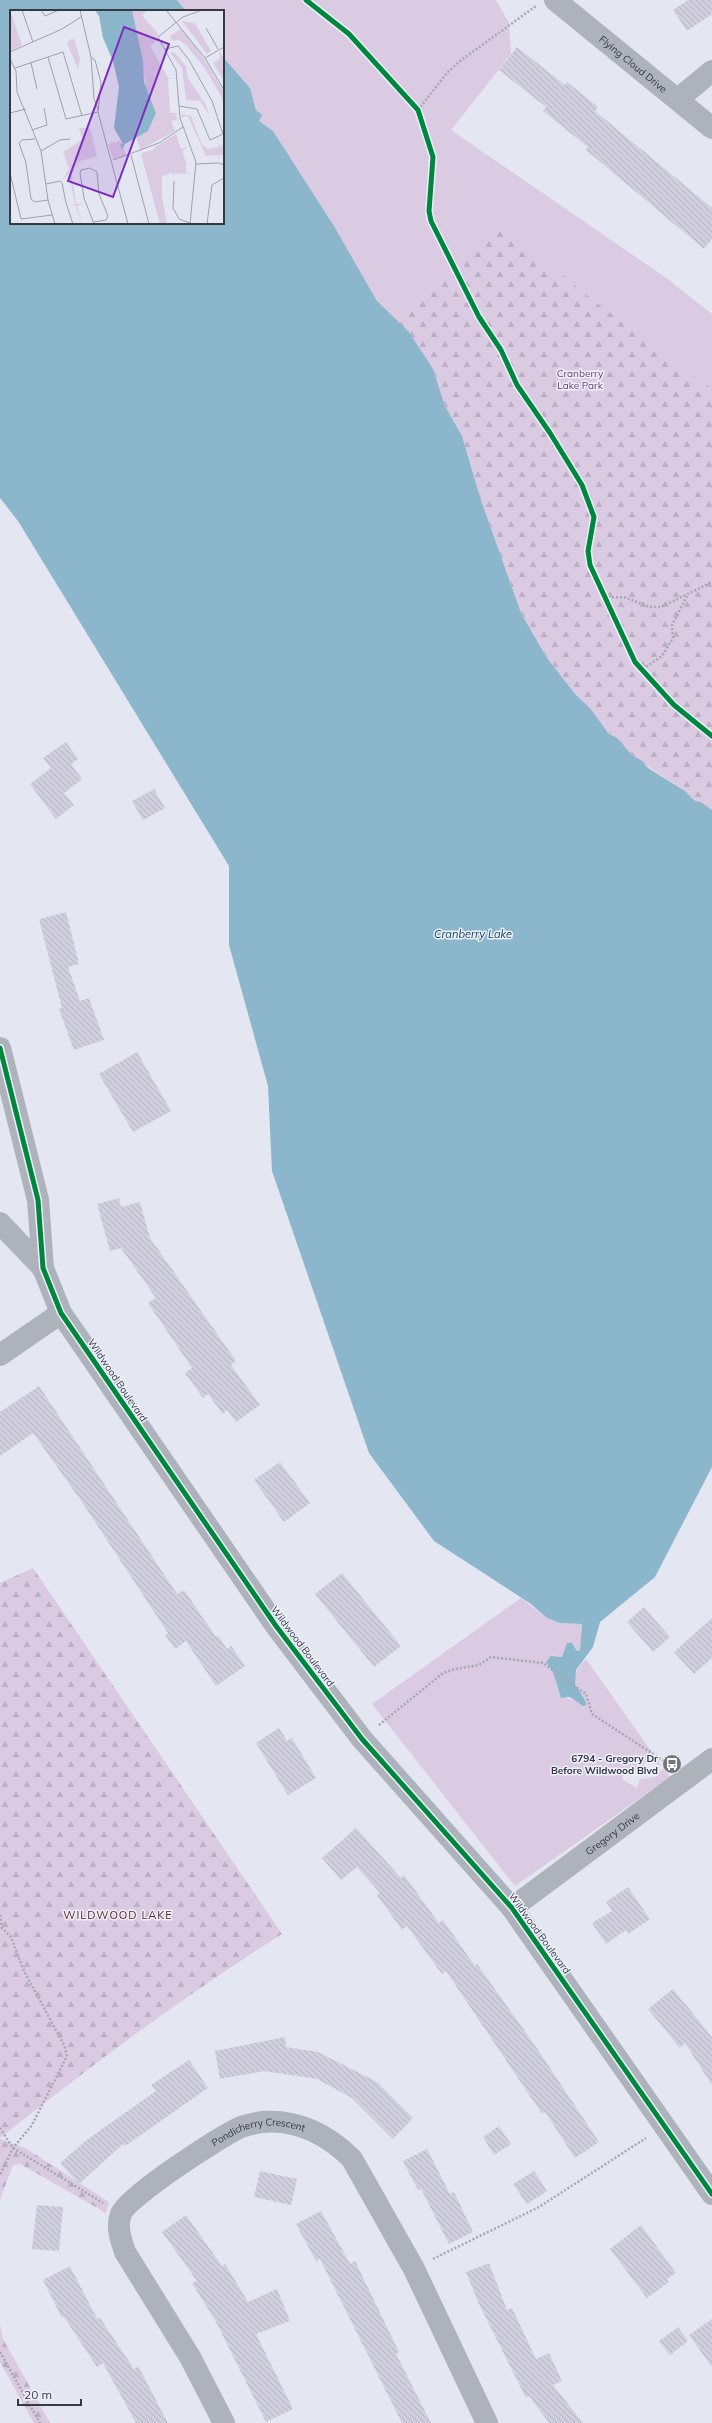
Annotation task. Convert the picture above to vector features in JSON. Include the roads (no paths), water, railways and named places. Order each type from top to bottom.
[{"type":"street","name":"Flying Cloud Drive","points":[[546,2],[678,99],[712,128]]},
{"type":"street","points":[[678,99],[712,71]]},
{"type":"street","name":"Wildwood Boulevard","points":[[0,1048],[38,1200],[43,1268],[61,1313],[276,1626],[362,1739],[512,1908],[712,2194]]},
{"type":"street","name":"Wildwood Boulevard","points":[[0,1223],[43,1268]]},
{"type":"street","points":[[0,1355],[61,1313]]},
{"type":"street","name":"Gregory Drive","points":[[512,1908],[712,1759]]},
{"type":"street","name":"Pondicherry Crescent","points":[[224,2423],[190,2357],[125,2252],[118,2233],[121,2214],[128,2203],[142,2192],[208,2147],[242,2127],[262,2122],[285,2123],[321,2134],[338,2145],[352,2159],[414,2269],[487,2423]]},
{"type":"water","name":"Cranberry Lake","points":[[0,0],[177,0],[185,10],[10,10],[10,224],[224,224],[224,58],[250,88],[256,110],[262,115],[259,121],[273,131],[334,226],[377,301],[409,332],[433,369],[445,406],[462,436],[480,497],[521,613],[547,658],[576,695],[590,708],[608,733],[617,738],[632,755],[642,761],[648,768],[685,791],[695,801],[701,802],[712,810],[712,1467],[655,1577],[600,1622],[593,1647],[576,1670],[575,1684],[586,1702],[586,1705],[583,1706],[570,1697],[561,1698],[553,1672],[546,1662],[551,1656],[562,1657],[567,1643],[572,1643],[577,1651],[580,1650],[582,1624],[560,1623],[547,1618],[531,1604],[434,1541],[369,1453],[272,1171],[268,1086],[229,945],[229,866],[18,521],[0,498]]},
{"type":"place","name":"6794 - Gregory Dr Before Wildwood Blvd","points":[[672,1764]]},
{"type":"district","name":"WILDWOOD LAKE","points":[[118,1915]]},
{"type":"park label","name":"Cranberry Lake Park","points":[[580,378]]}]
